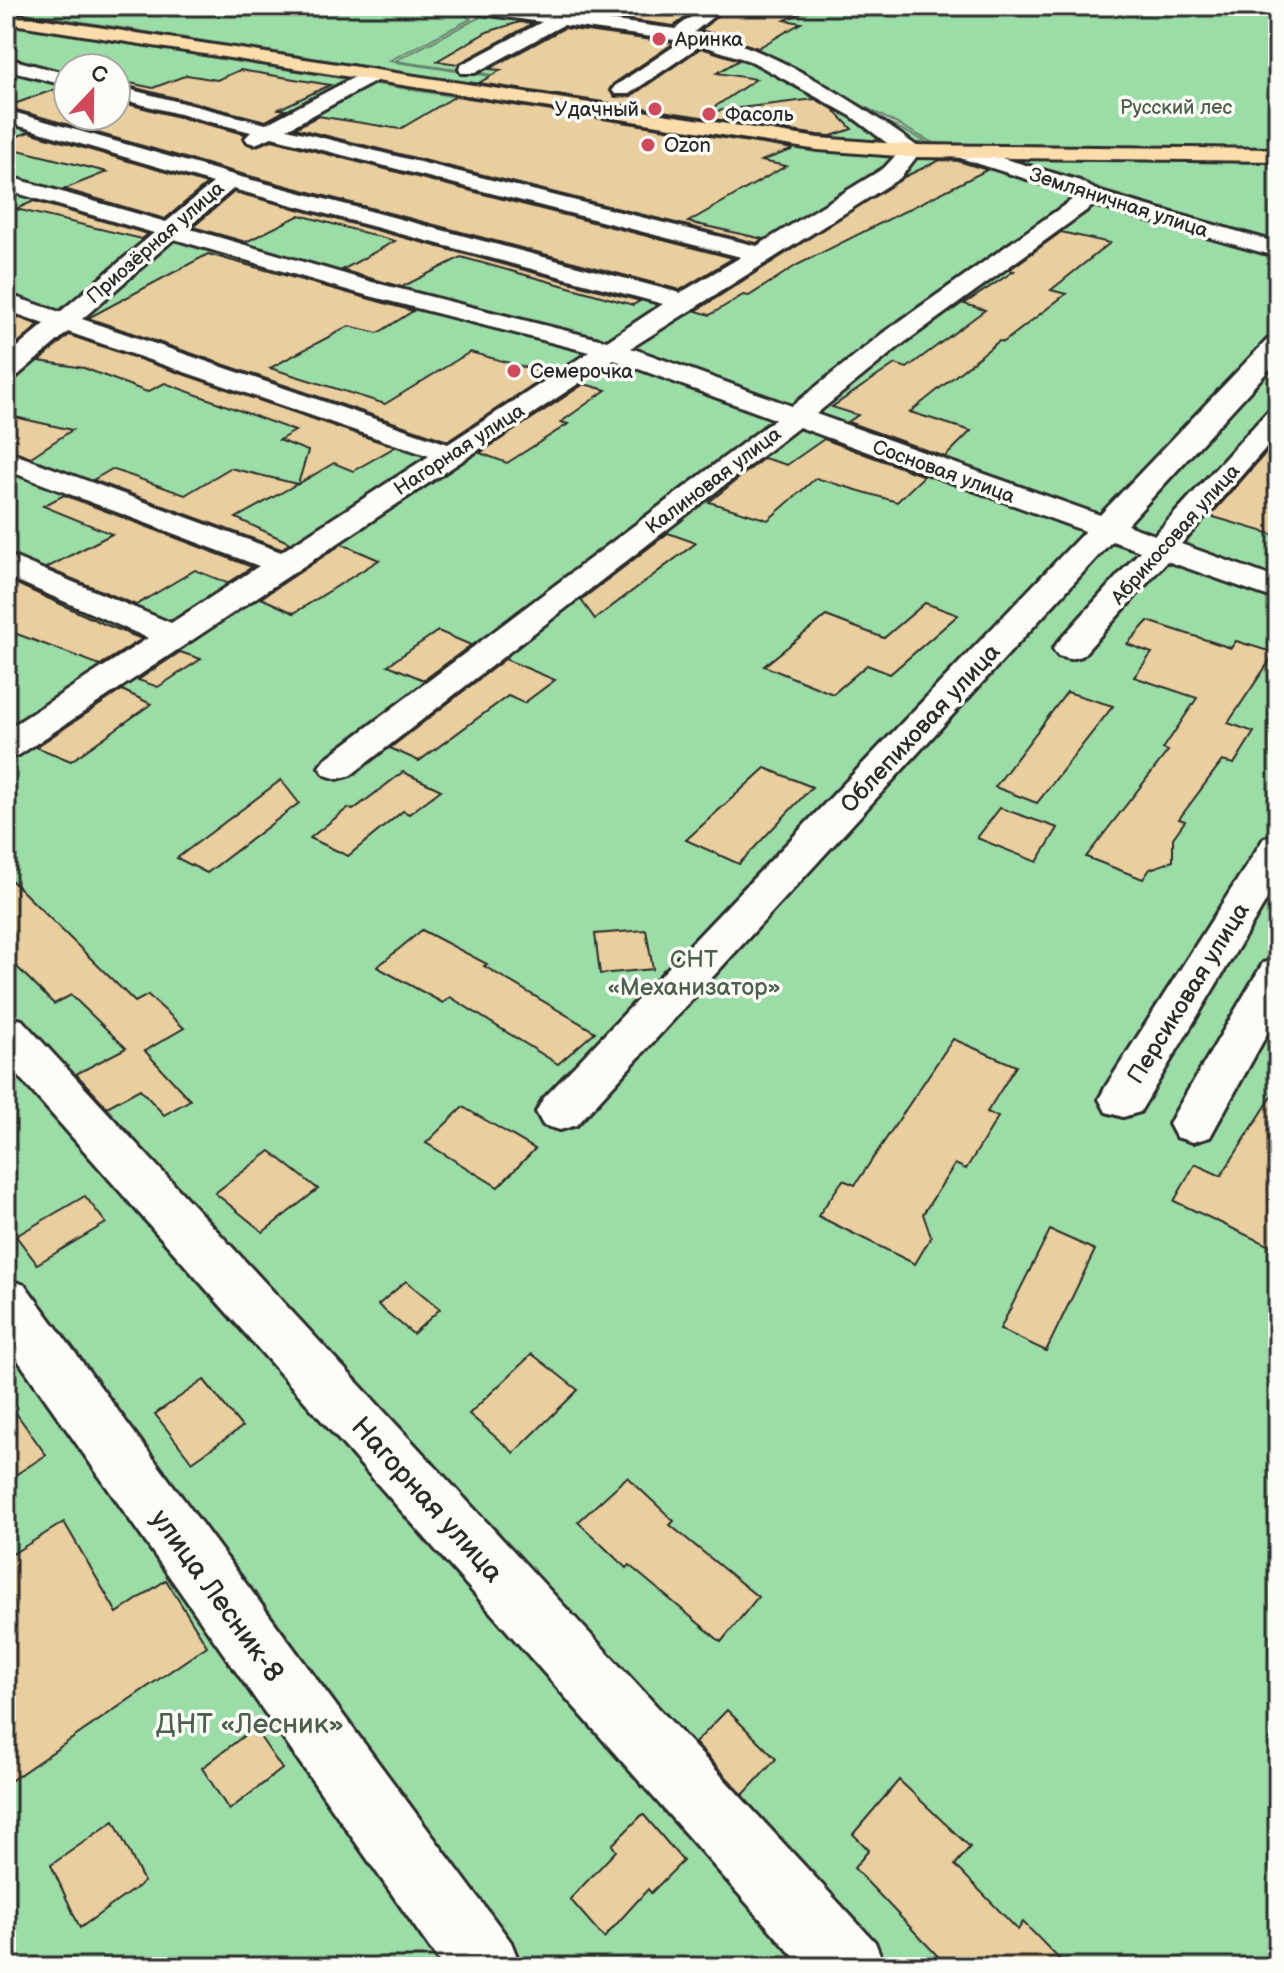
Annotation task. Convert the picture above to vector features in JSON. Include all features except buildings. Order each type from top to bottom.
[{"type":"main road","points":[[6,18],[818,144],[911,151],[1278,155]]},
{"type":"street","points":[[459,6],[689,37],[760,58],[858,112],[911,151]]},
{"type":"street","points":[[468,69],[585,6]]},
{"type":"street","points":[[622,90],[689,37],[717,6]]},
{"type":"street","points":[[6,64],[52,76]]},
{"type":"street","name":"Приозёрная улица","points":[[6,371],[229,181],[218,167],[230,153],[267,130],[373,75]]},
{"type":"street","points":[[132,96],[759,254]]},
{"type":"street","points":[[6,116],[229,181],[684,302]]},
{"type":"street","name":"Нагорная улица","points":[[6,747],[684,302],[892,173],[911,151]]},
{"type":"street","name":"Земляничная улица","points":[[961,152],[1072,186],[1091,197],[1278,250]]},
{"type":"street","name":"Сосновая улица","points":[[6,183],[363,287],[611,350],[1104,530],[1278,590]]},
{"type":"street","name":"Калиновая улица","points":[[338,767],[795,417],[892,339],[1091,197]]},
{"type":"street","points":[[6,302],[450,454]]},
{"type":"street","name":"Облепиховая улица","points":[[560,1112],[1278,344]]},
{"type":"street","name":"Абрикосовая улица","points":[[1070,649],[1278,417]]},
{"type":"street","points":[[6,460],[283,564]]},
{"type":"street","points":[[6,564],[174,637]]},
{"type":"street","name":"Персиковая улица","points":[[1123,1099],[1278,847]]},
{"type":"street","points":[[1193,1124],[1278,974]]},
{"type":"street","name":"Нагорная улица","points":[[6,1032],[850,1967]]},
{"type":"street","name":"улица Лесник-8","points":[[6,1301],[486,1967]]},
{"type":"green space","name":"СНТ «Механизатор»","points":[[6,6],[848,6],[848,15],[850,6],[1278,6],[1278,240],[1187,216],[1018,164],[1001,148],[933,143],[776,60],[737,46],[930,144],[1008,161],[1186,219],[1278,243],[1278,1967],[6,1967],[6,24],[513,106],[543,85],[528,80],[395,61],[482,16],[461,13],[471,19],[389,61],[525,81],[534,86],[524,91],[6,10]]},
{"type":"place","name":"Аринка","points":[[659,39]]},
{"type":"place","name":"Удачный","points":[[655,109]]},
{"type":"place","name":"Фасоль","points":[[709,114]]},
{"type":"place","name":"Ozon","points":[[648,145]]},
{"type":"place","name":"Семерочка","points":[[514,371]]},
{"type":"park label","name":"Русский лес","points":[[1176,107]]},
{"type":"park label","name":"ДНТ «Лесник»","points":[[250,1723]]}]
